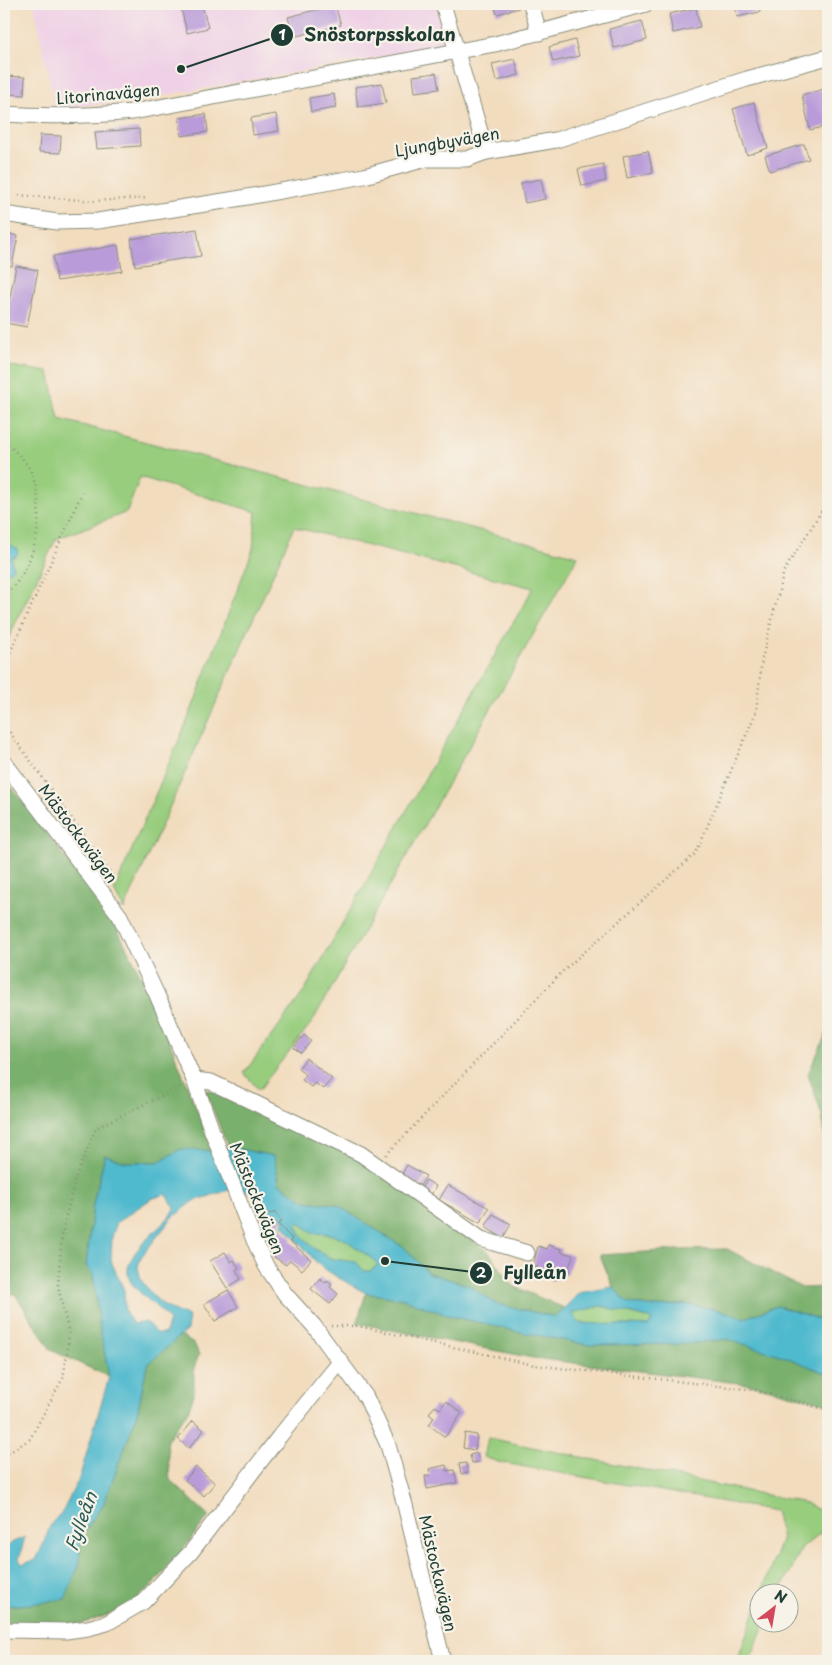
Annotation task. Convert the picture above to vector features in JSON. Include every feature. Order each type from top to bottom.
[{"type":"street","points":[[443,4],[486,152]]},
{"type":"street","points":[[531,4],[539,33]]},
{"type":"street","name":"Litorinavägen","points":[[4,114],[88,116],[133,112],[456,52],[539,33],[646,4]]},
{"type":"street","name":"Ljungbyvägen","points":[[4,214],[57,222],[98,221],[364,176],[426,159],[467,159],[486,152],[556,140],[748,79],[828,57]]},
{"type":"street","name":"Mästockavägen","points":[[4,762],[120,916],[194,1080],[254,1240],[266,1266],[285,1294],[314,1326],[341,1361],[366,1397],[388,1445],[405,1505],[442,1661]]},
{"type":"street","points":[[194,1080],[211,1082],[362,1154],[482,1239],[527,1253]]},
{"type":"street","points":[[4,1630],[66,1631],[88,1628],[106,1623],[143,1602],[191,1552],[279,1437],[341,1361]]},
{"type":"path","points":[[442,144],[465,140],[469,135],[480,133]]},
{"type":"path","points":[[4,194],[93,201],[155,197]]},
{"type":"path","points":[[4,442],[14,449],[24,461],[33,477],[38,512],[37,532],[28,564],[18,580],[4,596]]},
{"type":"path","points":[[4,666],[83,491]]},
{"type":"path","points":[[376,1164],[564,970],[696,854],[756,712],[762,659],[784,571],[828,501]]},
{"type":"path","points":[[4,724],[113,876],[104,895]]},
{"type":"path","points":[[4,1456],[30,1439],[63,1378],[68,1355],[69,1333],[58,1286],[62,1234],[75,1178],[96,1128],[194,1080]]},
{"type":"path","points":[[314,1326],[358,1326],[534,1365],[755,1390],[828,1410]]},
{"type":"shaded area","points":[[34,4],[436,4],[444,37],[435,48],[143,99],[55,109]]},
{"type":"green space","points":[[4,365],[49,372],[59,419],[578,556],[312,1022],[259,1090],[244,1073],[303,993],[533,588],[294,527],[124,910],[114,891],[188,719],[253,549],[256,512],[140,477],[127,512],[56,539],[4,647]]},
{"type":"green space","points":[[4,777],[113,921],[152,997],[213,1151],[181,1149],[158,1162],[125,1162],[105,1155],[93,1205],[86,1266],[93,1275],[109,1377],[51,1350],[15,1294],[4,1293]]},
{"type":"green space","points":[[828,1030],[828,1162],[822,1115],[808,1074]]},
{"type":"green space","points":[[205,1090],[213,1091],[358,1159],[488,1251],[513,1286],[564,1308],[556,1317],[496,1304],[468,1285],[428,1273],[406,1249],[337,1205],[305,1201],[279,1183],[274,1156],[228,1147]]},
{"type":"green space","points":[[298,1222],[313,1233],[329,1234],[346,1240],[378,1265],[370,1271],[364,1271],[356,1262],[332,1259],[316,1250],[301,1235],[296,1224]]},
{"type":"green space","points":[[727,1249],[802,1288],[828,1287],[828,1322],[777,1306],[745,1318],[714,1309],[686,1304],[655,1307],[628,1303],[613,1287],[600,1255],[677,1250]]},
{"type":"green space","points":[[366,1293],[404,1299],[447,1315],[515,1331],[589,1345],[687,1344],[727,1339],[783,1356],[828,1374],[828,1404],[755,1385],[533,1358],[357,1323]]},
{"type":"green space","points":[[601,1306],[652,1319],[649,1326],[579,1323],[571,1312]]},
{"type":"green space","points":[[180,1335],[195,1345],[199,1355],[194,1367],[194,1394],[189,1409],[167,1440],[170,1480],[209,1516],[158,1579],[139,1597],[123,1608],[94,1620],[74,1625],[4,1625],[4,1606],[31,1604],[80,1563],[80,1538],[104,1503],[137,1414],[147,1365]]},
{"type":"green space","points":[[488,1438],[806,1503],[828,1515],[828,1527],[802,1548],[785,1582],[766,1582],[782,1538],[775,1511],[498,1462],[484,1457]]},
{"type":"green space","points":[[750,1625],[750,1632],[761,1632],[750,1661],[737,1661]]},
{"type":"water","points":[[8,543],[17,549],[18,553],[11,558],[13,568],[4,576],[4,546]]},
{"type":"water","points":[[228,1147],[274,1156],[279,1183],[305,1201],[337,1205],[406,1249],[428,1273],[468,1285],[496,1304],[556,1317],[579,1293],[613,1287],[628,1303],[655,1307],[686,1304],[714,1309],[745,1318],[777,1306],[828,1322],[828,1374],[783,1356],[727,1339],[687,1344],[589,1345],[515,1331],[447,1315],[404,1299],[366,1293],[320,1266],[282,1224],[285,1222],[277,1213],[267,1212],[261,1204],[259,1193],[229,1190],[194,1201],[172,1218],[141,1257],[138,1267],[141,1280],[152,1295],[166,1307],[189,1317],[187,1330],[147,1365],[137,1414],[104,1503],[80,1538],[80,1563],[65,1599],[4,1606],[4,1550],[13,1542],[25,1537],[19,1559],[22,1564],[36,1560],[51,1524],[63,1511],[80,1476],[109,1377],[93,1275],[86,1266],[93,1205],[105,1155],[125,1162],[158,1162],[181,1149],[213,1151]],"holes":[[[165,1194],[175,1207],[169,1217],[147,1239],[132,1258],[128,1267],[128,1276],[137,1290],[169,1320],[165,1334],[157,1333],[146,1322],[133,1324],[125,1311],[124,1290],[111,1261],[112,1237],[117,1222],[151,1199]],[[298,1222],[313,1233],[329,1234],[346,1240],[378,1265],[370,1271],[364,1271],[356,1262],[332,1259],[316,1250],[301,1235],[296,1224]],[[601,1306],[652,1319],[649,1326],[579,1323],[572,1313]]]},
{"type":"building","points":[[180,4],[202,4],[208,28],[187,33]]},
{"type":"building","points":[[494,4],[518,4],[519,8],[497,14]]},
{"type":"building","points":[[735,4],[758,4],[760,12],[737,17]]},
{"type":"building","points":[[335,5],[341,25],[293,37],[288,17]]},
{"type":"building","points":[[696,8],[700,27],[673,33],[669,14]]},
{"type":"building","points":[[642,21],[647,40],[614,48],[609,29]]},
{"type":"building","points":[[575,40],[579,56],[553,62],[549,47]]},
{"type":"building","points":[[515,59],[519,75],[496,81],[492,64]]},
{"type":"building","points":[[436,73],[439,89],[415,92],[413,76]]},
{"type":"building","points":[[4,76],[25,77],[24,95],[4,94]]},
{"type":"building","points":[[382,83],[386,103],[358,107],[355,87]]},
{"type":"building","points":[[828,88],[828,126],[810,130],[802,95]]},
{"type":"building","points":[[334,94],[336,108],[311,112],[309,98]]},
{"type":"building","points":[[754,102],[768,148],[747,155],[733,109]]},
{"type":"building","points":[[206,114],[208,132],[181,136],[179,118]]},
{"type":"building","points":[[276,114],[279,131],[253,135],[251,118]]},
{"type":"building","points":[[139,129],[140,146],[97,149],[95,132]]},
{"type":"building","points":[[40,135],[61,136],[60,153],[39,152]]},
{"type":"building","points":[[804,144],[809,159],[770,171],[765,156]]},
{"type":"building","points":[[648,151],[653,173],[627,178],[623,156]]},
{"type":"building","points":[[603,164],[606,181],[582,186],[578,169]]},
{"type":"building","points":[[541,179],[545,199],[525,203],[521,183]]},
{"type":"building","points":[[197,229],[201,256],[135,266],[131,239]]},
{"type":"building","points":[[4,233],[18,236],[12,266],[4,265]]},
{"type":"building","points":[[118,245],[122,271],[57,281],[53,256]]},
{"type":"building","points":[[16,266],[38,270],[27,327],[5,323]]},
{"type":"building","points":[[304,1035],[311,1041],[301,1053],[294,1048]]},
{"type":"building","points":[[306,1058],[332,1079],[323,1089],[315,1083],[311,1087],[302,1080],[306,1075],[298,1069]]},
{"type":"building","points":[[407,1165],[426,1176],[420,1186],[401,1176]]},
{"type":"building","points":[[426,1180],[436,1186],[430,1197],[420,1191]]},
{"type":"building","points":[[448,1185],[489,1208],[480,1223],[439,1200]]},
{"type":"building","points":[[274,1212],[282,1221],[278,1224],[292,1239],[290,1241],[311,1260],[302,1270],[290,1260],[286,1265],[274,1257],[279,1250],[266,1236],[271,1232],[261,1221]]},
{"type":"building","points":[[493,1214],[511,1224],[503,1238],[485,1227]]},
{"type":"building","points":[[548,1245],[562,1249],[561,1252],[573,1255],[567,1275],[558,1272],[556,1280],[536,1275],[538,1267],[533,1266],[538,1246],[547,1249]]},
{"type":"building","points":[[225,1252],[231,1262],[234,1260],[239,1268],[236,1270],[241,1279],[227,1288],[210,1261]]},
{"type":"building","points":[[320,1278],[325,1283],[327,1280],[332,1284],[330,1287],[338,1294],[330,1304],[311,1289]]},
{"type":"building","points":[[228,1290],[238,1307],[215,1321],[204,1304]]},
{"type":"building","points":[[446,1401],[462,1413],[445,1437],[429,1425],[434,1417],[429,1413],[435,1406],[440,1409]]},
{"type":"building","points":[[193,1421],[204,1430],[189,1448],[178,1439]]},
{"type":"building","points":[[465,1433],[477,1435],[475,1450],[463,1448]]},
{"type":"building","points":[[477,1453],[479,1462],[472,1463],[470,1455]]},
{"type":"building","points":[[466,1463],[468,1473],[461,1474],[459,1464]]},
{"type":"building","points":[[446,1465],[447,1471],[454,1470],[457,1483],[427,1489],[425,1476],[430,1475],[429,1469]]},
{"type":"building","points":[[196,1467],[215,1483],[204,1496],[185,1480]]},
{"type":"place","name":"Snöstorpsskolan","points":[[181,69]]},
{"type":"place","name":"Fylleån","points":[[385,1261]]}]
